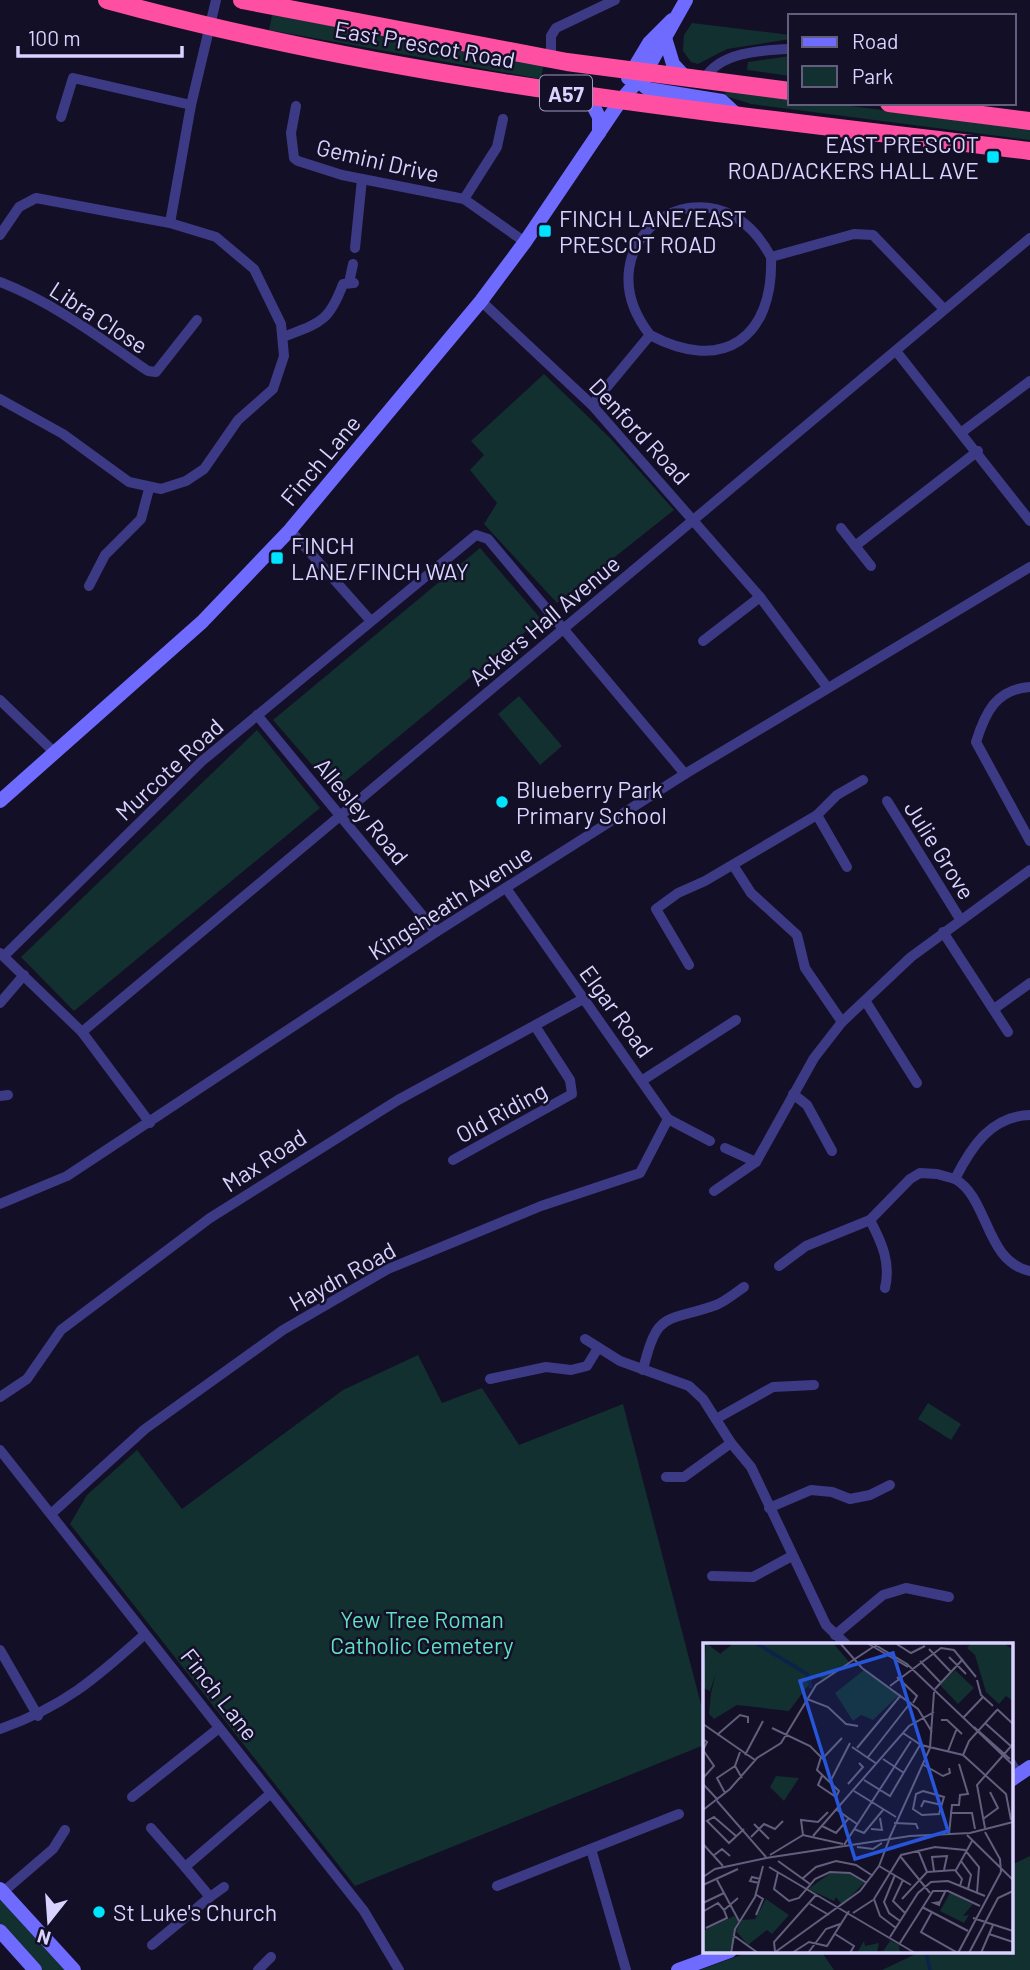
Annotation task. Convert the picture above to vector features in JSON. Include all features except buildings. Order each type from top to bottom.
[{"type":"highway","name":"East Prescot Road","points":[[107,0],[210,26],[372,61],[588,96],[1030,151]]},
{"type":"highway","name":"East Prescot Road","points":[[242,0],[551,57],[637,76],[695,79],[788,91]]},
{"type":"highway","points":[[918,105],[962,108],[1030,121]]},
{"type":"street","points":[[170,223],[191,105],[216,0]]},
{"type":"street","points":[[551,57],[551,36],[555,29],[615,0]]},
{"type":"street","points":[[637,76],[656,35],[673,19],[686,0]]},
{"type":"street","points":[[637,76],[666,41],[673,19]]},
{"type":"street","points":[[666,41],[673,64],[695,79],[729,59],[788,49]]},
{"type":"street","points":[[637,76],[648,89],[722,101],[737,115]]},
{"type":"street","name":"Finch Lane","points":[[0,801],[202,622],[290,530],[481,301],[525,242],[637,76]]},
{"type":"street","points":[[61,117],[73,78],[191,105]]},
{"type":"street","points":[[588,96],[597,112],[599,133]]},
{"type":"street","name":"Gemini Drive","points":[[296,106],[291,133],[294,158],[323,170],[464,199],[525,242]]},
{"type":"street","name":"Gemini Drive","points":[[464,199],[497,147],[503,119]]},
{"type":"street","points":[[355,248],[362,179]]},
{"type":"street","points":[[0,235],[19,207],[36,198],[170,223],[216,237],[254,269],[272,304],[283,337],[284,356],[273,389],[238,420],[204,469],[174,486],[149,489],[115,474],[63,434],[2,404]]},
{"type":"street","points":[[690,206],[717,208],[743,222],[761,239],[771,257],[772,282],[761,318],[739,342],[723,349],[702,353],[686,350],[650,335],[637,313],[628,269],[635,245],[646,230],[665,214],[690,206]]},
{"type":"street","points":[[771,257],[854,234],[873,235],[943,308]]},
{"type":"street","name":"Ackers Hall Avenue","points":[[82,1032],[896,351],[943,308],[1030,238]]},
{"type":"street","points":[[283,337],[314,325],[333,311],[344,284],[352,283],[353,264]]},
{"type":"street","name":"Libra Close","points":[[0,282],[23,291],[73,320],[148,371],[156,372],[197,320]]},
{"type":"street","name":"Denford Road","points":[[481,301],[592,405],[695,519],[760,597],[827,687]]},
{"type":"street","points":[[592,405],[650,335]]},
{"type":"street","points":[[896,351],[978,451],[1030,521]]},
{"type":"street","points":[[962,432],[1030,381]]},
{"type":"street","points":[[855,546],[978,451]]},
{"type":"street","points":[[89,586],[105,555],[141,519],[149,489]]},
{"type":"street","points":[[841,528],[871,566]]},
{"type":"street","points":[[290,530],[370,620]]},
{"type":"street","name":"Murcote Road","points":[[2,954],[202,761],[476,534],[488,539],[564,629]]},
{"type":"street","name":"Kingsheath Avenue","points":[[0,1204],[67,1176],[436,932],[685,774],[1030,567]]},
{"type":"street","points":[[704,641],[760,597]]},
{"type":"street","points":[[564,629],[685,774]]},
{"type":"street","points":[[1030,687],[997,698],[985,713],[976,742],[1030,841]]},
{"type":"street","points":[[0,700],[54,752]]},
{"type":"street","name":"Allesley Road","points":[[257,715],[436,932]]},
{"type":"street","points":[[689,965],[656,909],[678,893],[733,865],[817,815],[837,795],[863,780]]},
{"type":"street","name":"Julie Grove","points":[[887,802],[960,919]]},
{"type":"street","points":[[817,815],[847,867]]},
{"type":"street","points":[[733,865],[751,893],[797,935],[805,968],[842,1022]]},
{"type":"street","points":[[714,1191],[756,1163],[814,1058],[842,1022],[911,957],[1030,870]]},
{"type":"street","name":"Elgar Road","points":[[506,888],[668,1119],[710,1142]]},
{"type":"street","points":[[943,932],[1008,1032]]},
{"type":"street","points":[[2,954],[82,1032],[150,1122]]},
{"type":"street","points":[[0,1003],[24,975]]},
{"type":"street","points":[[994,1009],[1030,983]]},
{"type":"street","name":"Max Road","points":[[0,1397],[27,1379],[61,1329],[210,1218],[398,1100],[583,999]]},
{"type":"street","points":[[866,1002],[918,1083]]},
{"type":"street","points":[[643,1080],[736,1020]]},
{"type":"street","name":"Old Riding","points":[[453,1160],[572,1094],[570,1080],[535,1026]]},
{"type":"street","points":[[793,1094],[807,1105],[832,1151]]},
{"type":"street","points":[[955,1179],[970,1149],[990,1129],[1013,1115],[1030,1115]]},
{"type":"street","name":"Haydn Road","points":[[51,1514],[145,1429],[283,1330],[387,1269],[541,1206],[640,1172],[668,1119]]},
{"type":"street","points":[[725,1147],[756,1163]]},
{"type":"street","points":[[779,1266],[806,1246],[870,1220],[910,1179],[920,1173],[955,1179],[966,1186],[996,1247],[1023,1269],[1030,1271]]},
{"type":"street","points":[[870,1220],[883,1245],[888,1273],[885,1289]]},
{"type":"street","points":[[643,1370],[650,1343],[658,1328],[670,1317],[717,1304],[744,1287]]},
{"type":"street","points":[[585,1339],[643,1370],[690,1386],[704,1399],[731,1443],[751,1467],[826,1625],[845,1643]]},
{"type":"street","points":[[490,1379],[546,1367],[571,1370],[587,1366],[598,1348]]},
{"type":"street","points":[[716,1419],[774,1387],[814,1385]]},
{"type":"street","points":[[666,1477],[684,1477],[731,1443]]},
{"type":"street","name":"Finch Lane","points":[[0,1450],[364,1911],[399,1970]]},
{"type":"street","points":[[769,1508],[811,1490],[832,1492],[850,1499],[870,1495],[890,1485]]},
{"type":"street","points":[[712,1576],[753,1577],[792,1556]]},
{"type":"street","points":[[835,1635],[883,1595],[906,1588],[949,1597]]},
{"type":"street","points":[[0,1729],[38,1716],[87,1686],[144,1635]]},
{"type":"street","points":[[0,1650],[38,1716]]},
{"type":"street","points":[[132,1797],[219,1728]]},
{"type":"street","points":[[185,1867],[270,1794]]},
{"type":"street","points":[[497,1886],[679,1814]]},
{"type":"street","points":[[151,1828],[210,1897]]},
{"type":"street","points":[[65,1830],[53,1849],[2,1890],[74,1970]]},
{"type":"street","points":[[591,1849],[626,1970]]},
{"type":"street","points":[[152,1945],[223,1887]]},
{"type":"street","points":[[0,1931],[35,1970]]},
{"type":"street","points":[[678,1970],[727,1952]]},
{"type":"street","points":[[258,1970],[271,1957]]},
{"type":"green space","points":[[272,15],[544,63],[541,79],[269,30]]},
{"type":"green space","points":[[692,23],[788,35],[788,39],[727,49],[698,64],[691,62],[683,51],[684,35]]},
{"type":"green space","points":[[788,56],[788,76],[747,70],[748,62]]},
{"type":"green space","points":[[725,91],[788,99],[788,105],[842,105],[1030,128],[1030,140],[751,104],[726,96]]},
{"type":"green space","points":[[544,374],[611,439],[674,510],[557,603],[484,524],[497,503],[470,470],[484,455],[471,441]]},
{"type":"green space","points":[[480,548],[541,619],[334,790],[273,720]]},
{"type":"green space","points":[[519,696],[562,746],[540,765],[498,714]]},
{"type":"green space","points":[[257,730],[320,808],[74,1011],[21,957]]},
{"type":"green space","name":"Yew Tree Roman Catholic Cemetery","points":[[418,1355],[442,1403],[482,1388],[519,1445],[623,1404],[703,1712],[703,1745],[355,1886],[70,1524],[87,1495],[137,1450],[182,1509],[343,1390]]},
{"type":"green space","points":[[928,1403],[961,1424],[951,1440],[918,1419]]},
{"type":"green space","points":[[1030,1856],[1030,1970],[882,1970],[920,1952],[1012,1952],[1012,1865]]},
{"type":"green space","points":[[0,1897],[65,1970],[42,1970],[0,1923]]},
{"type":"green space","points":[[749,1952],[822,1952],[834,1970],[700,1970]]},
{"type":"waterway","points":[[926,1952],[930,1970]]},
{"type":"place","name":"EAST PRESCOT ROAD/ACKERS HALL AVE","points":[[993,157]]},
{"type":"place","name":"FINCH LANE/EAST PRESCOT ROAD","points":[[545,231]]},
{"type":"place","name":"FINCH LANE/FINCH WAY","points":[[277,558]]},
{"type":"place","name":"Blueberry Park Primary School","points":[[502,802]]},
{"type":"place","name":"St Luke's Church","points":[[99,1912]]}]
